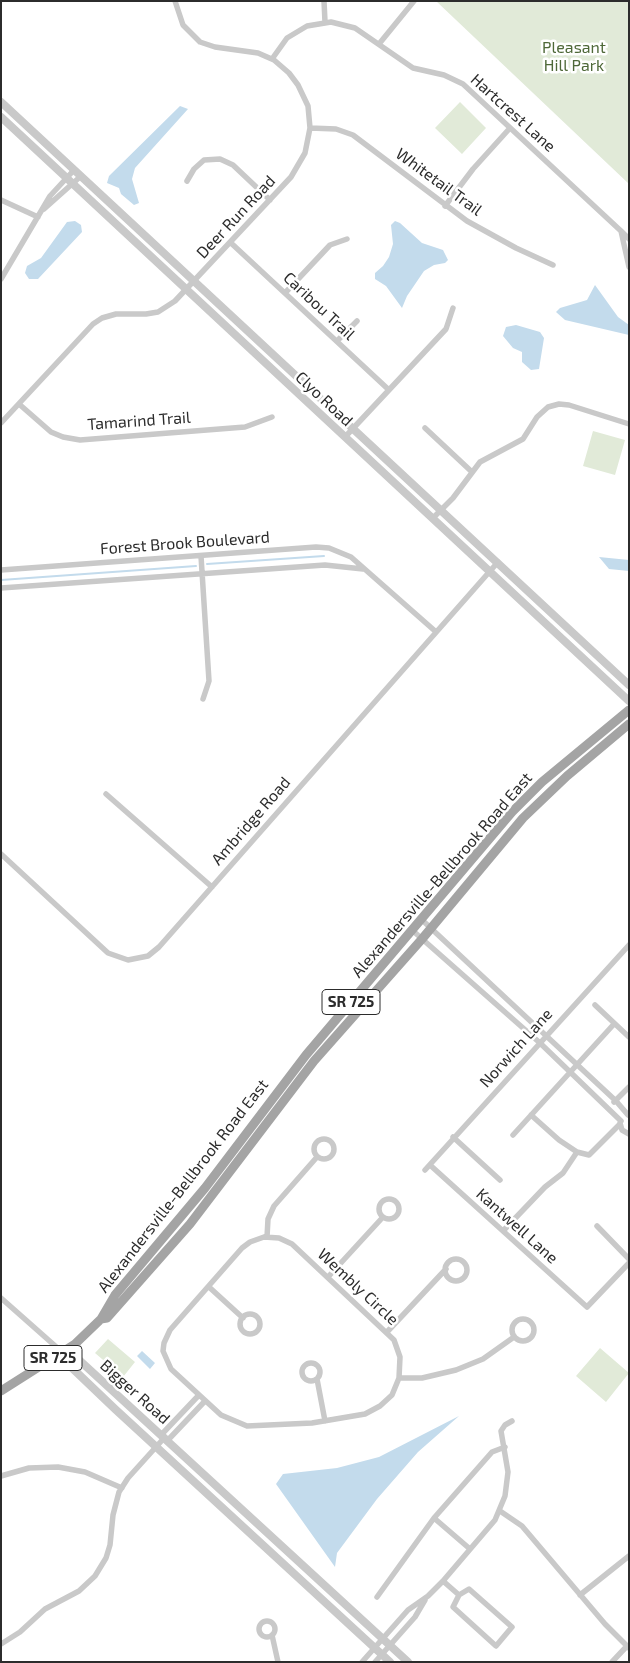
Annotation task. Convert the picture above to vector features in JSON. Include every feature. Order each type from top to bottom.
[{"type":"main road","name":"Alexandersville-Bellbrook Road East","points":[[101,1319],[115,1295],[227,1159],[306,1055],[525,798],[629,710]]},
{"type":"main road","name":"Alexandersville-Bellbrook Road East","points":[[101,1319],[107,1318],[208,1202],[314,1061],[422,939],[523,818],[567,776],[629,724]]},
{"type":"main road","points":[[306,1055],[314,1061]]},
{"type":"main road","points":[[227,1159],[235,1167]]},
{"type":"main road","name":"SR 725","points":[[1,1391],[75,1344],[101,1319]]},
{"type":"street","name":"Deer Run Road","points":[[1,423],[89,328],[102,318],[116,314],[158,312],[168,307],[231,243],[301,163],[308,142],[310,128],[308,106],[298,85],[289,73],[272,59],[248,50],[215,48],[200,42],[183,25],[175,1]]},
{"type":"street","points":[[324,1],[325,22]]},
{"type":"street","points":[[379,44],[414,1]]},
{"type":"street","name":"Hartcrest Lane","points":[[272,59],[280,46],[296,31],[325,22],[355,28],[413,68],[444,75],[464,84],[629,239]]},
{"type":"street","name":"Clyo Road","points":[[1,102],[629,685]]},
{"type":"street","name":"Clyo Road","points":[[1,117],[629,701]]},
{"type":"street","name":"Whitetail Trail","points":[[310,128],[336,129],[353,135],[445,206],[492,236],[553,265]]},
{"type":"street","points":[[445,206],[473,169],[510,128]]},
{"type":"street","points":[[186,181],[194,169],[204,160],[220,159],[233,165],[270,200]]},
{"type":"street","points":[[1,279],[42,210],[74,170]]},
{"type":"street","points":[[42,210],[81,176]]},
{"type":"street","points":[[1,200],[38,217]]},
{"type":"street","points":[[620,231],[629,267]]},
{"type":"street","points":[[285,293],[330,245],[347,239]]},
{"type":"street","name":"Caribou Trail","points":[[231,243],[389,390]]},
{"type":"street","points":[[345,437],[446,330],[453,308]]},
{"type":"street","points":[[337,341],[357,321]]},
{"type":"street","name":"Tamarind Trail","points":[[18,404],[51,432],[80,440],[245,427],[272,418]]},
{"type":"street","points":[[434,518],[454,498],[472,472],[486,457],[523,440],[537,417],[552,406],[572,406],[629,424]]},
{"type":"street","points":[[425,428],[472,472]]},
{"type":"street","name":"Forest Brook Boulevard","points":[[1,570],[329,548],[348,555],[435,631]]},
{"type":"street","points":[[201,556],[209,681],[203,699]]},
{"type":"street","name":"Ambridge Road","points":[[1,854],[108,953],[121,959],[142,958],[154,952],[435,631],[498,562]]},
{"type":"street","name":"Forest Brook Boulevard","points":[[1,588],[325,565],[363,569]]},
{"type":"street","points":[[106,794],[212,887]]},
{"type":"street","points":[[421,919],[616,1101],[628,1115],[591,1154],[577,1152],[559,1140],[531,1115]]},
{"type":"street","points":[[412,930],[540,1043],[569,1073],[608,1107],[620,1123],[622,1130],[629,1134]]},
{"type":"street","name":"Norwich Lane","points":[[425,1170],[629,945]]},
{"type":"street","points":[[595,1005],[629,1037]]},
{"type":"street","points":[[513,1135],[614,1024]]},
{"type":"street","points":[[608,1107],[629,1087]]},
{"type":"street","points":[[454,1137],[500,1180]]},
{"type":"street","points":[[503,1231],[545,1187],[563,1173],[577,1152]]},
{"type":"street","points":[[317,1157],[274,1206],[268,1218],[267,1237],[256,1239],[242,1248],[170,1330],[164,1343],[167,1363],[198,1395],[230,1421],[247,1426],[325,1421],[373,1411],[392,1395],[399,1378],[422,1378],[456,1370],[483,1359],[514,1337]]},
{"type":"street","name":"Kantwell Lane","points":[[430,1165],[587,1308],[629,1261]]},
{"type":"street","points":[[328,1277],[383,1217]]},
{"type":"street","points":[[597,1226],[629,1261]]},
{"type":"street","name":"Wembly Circle","points":[[267,1237],[279,1238],[292,1244],[387,1332],[398,1350],[399,1378]]},
{"type":"street","points":[[387,1332],[446,1269]]},
{"type":"street","points":[[209,1286],[243,1318]]},
{"type":"street","points":[[1,1298],[62,1352]]},
{"type":"street","name":"Bigger Road","points":[[62,1352],[78,1358],[408,1662]]},
{"type":"street","name":"Bigger Road","points":[[62,1352],[70,1366],[390,1662]]},
{"type":"street","points":[[317,1379],[325,1421]]},
{"type":"street","points":[[1,1644],[20,1632],[45,1609],[79,1591],[95,1576],[106,1558],[110,1545],[113,1515],[122,1488],[128,1478],[158,1446],[198,1395]]},
{"type":"street","points":[[165,1437],[205,1401]]},
{"type":"street","points":[[375,1662],[386,1641],[408,1610],[428,1596],[443,1581],[486,1533],[500,1511],[507,1487],[508,1470],[501,1431],[505,1424],[512,1421]]},
{"type":"street","points":[[377,1597],[434,1518],[492,1452],[505,1447]]},
{"type":"street","points":[[1,1476],[29,1468],[58,1467],[85,1472],[122,1488]]},
{"type":"street","points":[[500,1511],[522,1526],[580,1595],[628,1647],[612,1662]]},
{"type":"street","points":[[434,1518],[470,1549]]},
{"type":"street","points":[[580,1595],[629,1556]]},
{"type":"street","points":[[443,1581],[459,1595]]},
{"type":"street","points":[[469,1589],[512,1628],[496,1646],[453,1607],[459,1595],[469,1589]]},
{"type":"street","points":[[362,1662],[375,1647],[386,1641],[415,1617],[428,1596]]},
{"type":"street","points":[[272,1635],[278,1662]]},
{"type":"green space","name":"Pleasant Hill Park","points":[[436,1],[629,1],[629,184]]},
{"type":"green space","points":[[460,102],[486,128],[462,154],[435,128]]},
{"type":"green space","points":[[593,431],[625,440],[615,475],[583,466]]},
{"type":"green space","points":[[108,1339],[135,1362],[123,1377],[95,1353]]},
{"type":"green space","points":[[600,1348],[629,1373],[606,1402],[576,1376]]},
{"type":"water","points":[[180,106],[188,109],[135,168],[132,179],[139,203],[134,205],[121,194],[119,188],[107,183],[109,176]]},
{"type":"water","points":[[75,221],[81,225],[82,232],[38,279],[29,279],[25,273],[27,266],[41,258],[67,222]]},
{"type":"water","points":[[395,221],[400,223],[422,243],[443,250],[448,260],[424,271],[407,296],[402,308],[386,286],[375,279],[375,273],[389,257],[393,244],[391,225]]},
{"type":"water","points":[[595,285],[618,317],[629,325],[629,335],[565,320],[556,312],[560,308],[587,300]]},
{"type":"water","points":[[516,325],[540,332],[544,338],[539,369],[531,370],[522,362],[522,352],[513,348],[503,336],[506,327]]},
{"type":"water","points":[[599,557],[629,560],[629,571],[609,569]]},
{"type":"water","points":[[142,1351],[155,1363],[150,1369],[137,1356]]},
{"type":"water","points":[[459,1416],[418,1452],[377,1499],[337,1553],[335,1567],[276,1484],[283,1474],[337,1468],[379,1457]]},
{"type":"waterway","points":[[207,564],[324,556]]},
{"type":"waterway","points":[[1,580],[196,566]]}]
